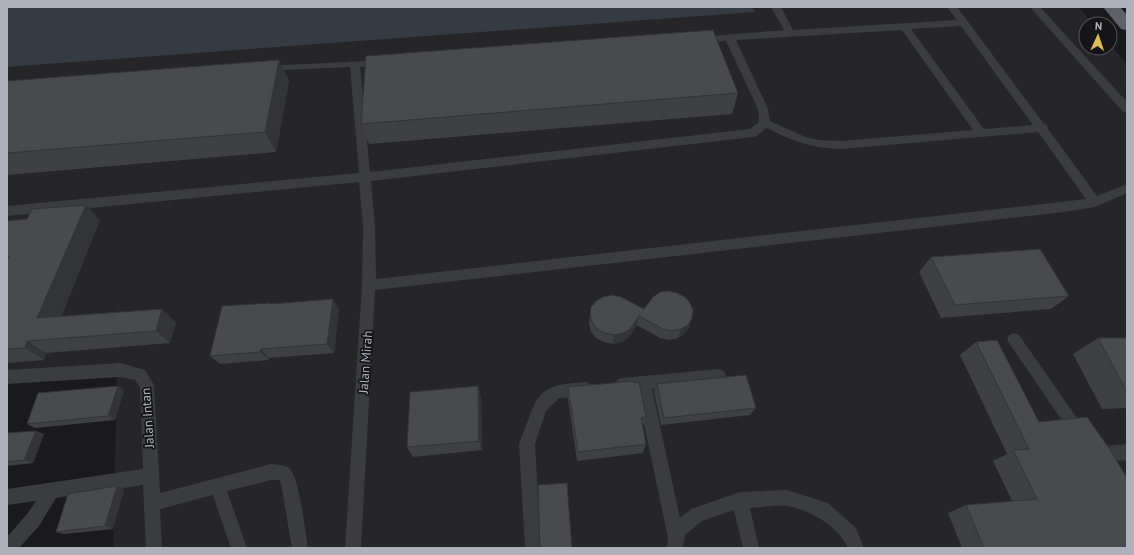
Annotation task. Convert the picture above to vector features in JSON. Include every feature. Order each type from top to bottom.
[{"type":"highway","points":[[1111,7],[1127,25]]},
{"type":"lane","points":[[776,7],[790,33]]},
{"type":"lane","points":[[952,7],[1043,128],[1095,202]]},
{"type":"lane","points":[[1035,7],[1127,109]]},
{"type":"lane","points":[[690,41],[790,33],[964,23]]},
{"type":"lane","points":[[905,27],[982,134]]},
{"type":"lane","points":[[730,38],[763,109],[765,123]]},
{"type":"lane","points":[[252,70],[395,61]]},
{"type":"lane","name":"Jalan Mirah","points":[[353,548],[369,286],[369,227],[355,64]]},
{"type":"lane","points":[[765,123],[802,140],[819,144],[841,145],[1043,128]]},
{"type":"lane","points":[[7,211],[365,177],[753,133],[765,123]]},
{"type":"lane","points":[[369,286],[1064,207],[1095,202],[1127,188]]},
{"type":"lane","points":[[1014,339],[1097,461],[1127,452]]},
{"type":"lane","name":"Jalan Intan","points":[[7,377],[120,370],[140,375],[147,385],[154,548]]},
{"type":"lane","points":[[533,548],[527,444],[540,407],[555,392],[720,376]]},
{"type":"lane","points":[[643,383],[675,543]]},
{"type":"lane","points":[[152,503],[271,472],[283,473],[288,480],[300,548]]},
{"type":"lane","points":[[7,497],[151,476]]},
{"type":"lane","points":[[218,487],[239,548]]},
{"type":"lane","points":[[8,548],[33,520],[52,490]]},
{"type":"lane","points":[[675,543],[677,531],[697,515],[740,500],[787,498],[822,510],[850,534],[856,548]]},
{"type":"lane","points":[[740,500],[751,548]]},
{"type":"shaded area","points":[[7,7],[752,7],[755,12],[7,67]]},
{"type":"shaded area","points":[[752,7],[1079,7],[1086,16],[1078,16],[1078,56],[1118,56],[1118,53],[1127,64],[1127,548],[113,548],[117,372],[7,382],[7,67],[754,12]]},
{"type":"building","points":[[713,30],[738,93],[361,124],[366,56]]},
{"type":"building","points":[[279,60],[265,132],[7,153],[7,81]]},
{"type":"building","points":[[86,205],[37,318],[162,309],[156,331],[27,341],[25,348],[7,349],[7,260],[9,256],[7,256],[7,221],[27,219],[32,209]]},
{"type":"building","points":[[1040,249],[1069,296],[955,305],[931,257]]},
{"type":"building","points":[[668,291],[685,297],[693,310],[692,318],[688,325],[681,329],[672,331],[663,329],[639,316],[630,329],[623,333],[614,335],[597,329],[592,322],[590,315],[591,307],[596,301],[603,297],[612,295],[621,297],[644,309],[653,297],[660,292]]},
{"type":"building","points":[[333,299],[327,344],[261,349],[260,352],[210,356],[222,306]]},
{"type":"building","points":[[1098,338],[1127,338],[1127,392]]},
{"type":"building","points":[[997,340],[1039,422],[1087,417],[1111,451],[1127,478],[1127,548],[984,548],[966,505],[1037,499],[1013,450],[1029,449],[976,342]]},
{"type":"building","points":[[746,375],[756,408],[664,418],[657,384]]},
{"type":"building","points":[[634,381],[634,383],[639,382],[646,417],[641,418],[646,444],[578,452],[568,387]]},
{"type":"building","points":[[118,386],[108,416],[27,424],[38,393]]},
{"type":"building","points":[[478,386],[479,441],[407,447],[410,392]]},
{"type":"building","points":[[36,431],[24,460],[7,462],[7,433]]},
{"type":"building","points":[[567,483],[572,548],[540,548],[538,485]]},
{"type":"building","points":[[117,486],[105,526],[56,532],[68,494]]}]
